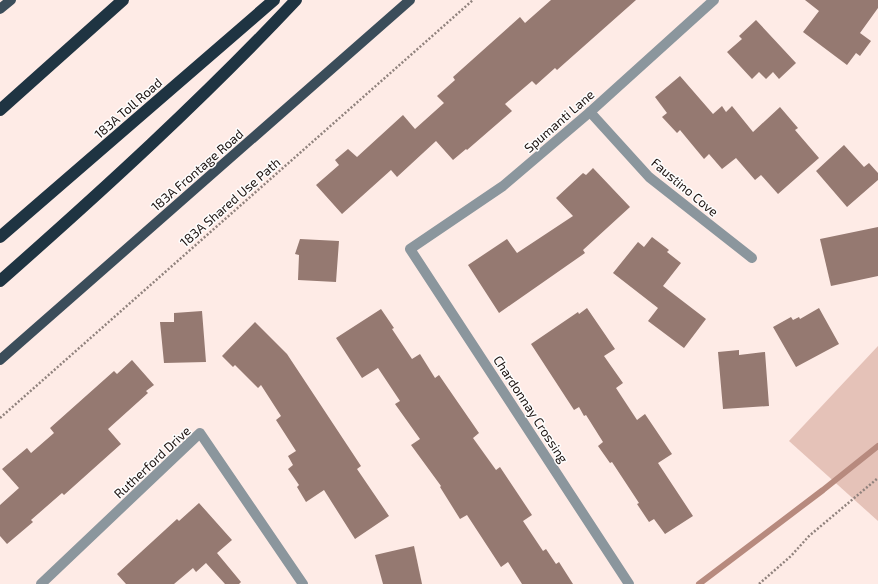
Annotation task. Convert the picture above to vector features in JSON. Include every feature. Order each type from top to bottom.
[{"type":"highway","points":[[0,110],[124,0]]},
{"type":"highway","name":"183A Toll Road","points":[[0,237],[274,0]]},
{"type":"highway","points":[[0,281],[107,186],[254,44],[296,0]]},
{"type":"main road","points":[[0,9],[11,0]]},
{"type":"main road","name":"183A Frontage Road","points":[[0,360],[410,0]]},
{"type":"street","name":"Spumanti Lane","points":[[410,249],[504,186],[590,112],[714,0]]},
{"type":"street","name":"Faustino Cove","points":[[590,112],[649,177],[752,258]]},
{"type":"street","name":"Chardonnay Crossing","points":[[410,249],[629,584]]},
{"type":"street","name":"Rutherford Drive","points":[[41,584],[200,433],[302,584]]},
{"type":"path","name":"183A Shared Use Path","points":[[0,418],[474,0]]},
{"type":"path","points":[[759,584],[791,556],[809,536],[878,478]]},
{"type":"shaded area","points":[[878,346],[878,521],[789,441]]},
{"type":"building","points":[[551,0],[636,0],[557,70],[555,68],[536,85],[532,81],[505,104],[512,111],[467,150],[466,149],[453,160],[436,141],[397,177],[391,170],[342,214],[316,185],[339,165],[335,160],[348,149],[357,157],[403,115],[415,129],[444,103],[437,96],[455,80],[453,77],[520,17],[525,23]]},
{"type":"building","points":[[805,0],[878,0],[878,8],[860,33],[871,41],[860,56],[856,53],[847,65],[803,32],[819,11]]},
{"type":"building","points":[[756,20],[796,63],[779,79],[773,72],[766,79],[759,72],[752,79],[727,52],[742,39],[739,36]]},
{"type":"building","points":[[680,76],[713,114],[722,106],[726,112],[732,106],[753,132],[780,107],[798,128],[795,130],[819,158],[778,194],[761,175],[755,180],[736,158],[722,169],[709,154],[704,159],[680,130],[677,133],[662,117],[667,113],[655,97]]},
{"type":"building","points":[[844,145],[864,167],[869,163],[878,173],[878,180],[847,207],[816,171]]},
{"type":"building","points":[[593,168],[630,207],[583,250],[585,253],[499,313],[468,265],[507,239],[517,253],[573,216],[556,198],[583,173],[586,175]]},
{"type":"building","points":[[878,227],[878,276],[831,286],[820,239]]},
{"type":"building","points":[[652,237],[669,250],[667,252],[681,263],[663,286],[706,319],[684,348],[648,321],[658,308],[613,273],[638,242],[644,247]]},
{"type":"building","points":[[300,239],[339,241],[336,282],[298,280],[299,255],[295,254]]},
{"type":"building","points":[[587,308],[615,349],[604,356],[623,383],[616,388],[637,420],[645,414],[672,454],[658,463],[693,516],[665,534],[654,519],[649,522],[637,504],[639,503],[612,462],[610,463],[598,446],[603,442],[586,415],[584,416],[579,407],[574,410],[531,344],[578,312],[579,314]]},
{"type":"building","points":[[819,308],[839,344],[796,367],[773,327],[791,317],[793,320],[799,317],[800,319]]},
{"type":"building","points":[[381,309],[412,359],[420,354],[435,378],[439,375],[479,433],[473,438],[496,470],[500,467],[532,515],[523,521],[543,551],[546,549],[556,564],[559,562],[573,584],[522,584],[508,562],[501,567],[467,515],[460,519],[440,487],[441,486],[411,445],[420,439],[395,404],[400,401],[378,368],[362,378],[336,338]]},
{"type":"building","points":[[202,311],[206,362],[164,363],[160,322],[174,322],[174,313]]},
{"type":"building","points":[[255,322],[287,354],[361,466],[357,469],[389,516],[355,539],[324,490],[306,502],[297,487],[299,485],[288,469],[293,465],[288,456],[296,451],[276,420],[281,416],[261,385],[258,388],[235,365],[233,367],[222,356]]},
{"type":"building","points":[[739,350],[739,355],[765,352],[769,406],[723,409],[718,352]]},
{"type":"building","points":[[132,360],[154,385],[146,391],[148,393],[108,429],[121,444],[64,495],[62,493],[31,520],[33,522],[7,544],[0,536],[0,505],[19,488],[2,469],[27,448],[31,453],[54,433],[50,428],[114,371],[117,374]]},
{"type":"building","points":[[199,503],[232,540],[217,553],[241,582],[239,584],[225,584],[206,563],[196,572],[193,568],[174,584],[126,584],[117,574],[177,519],[179,521]]},
{"type":"building","points":[[414,546],[422,584],[383,584],[375,555]]},
{"type":"waterway","points":[[699,584],[823,490],[878,446]]}]
